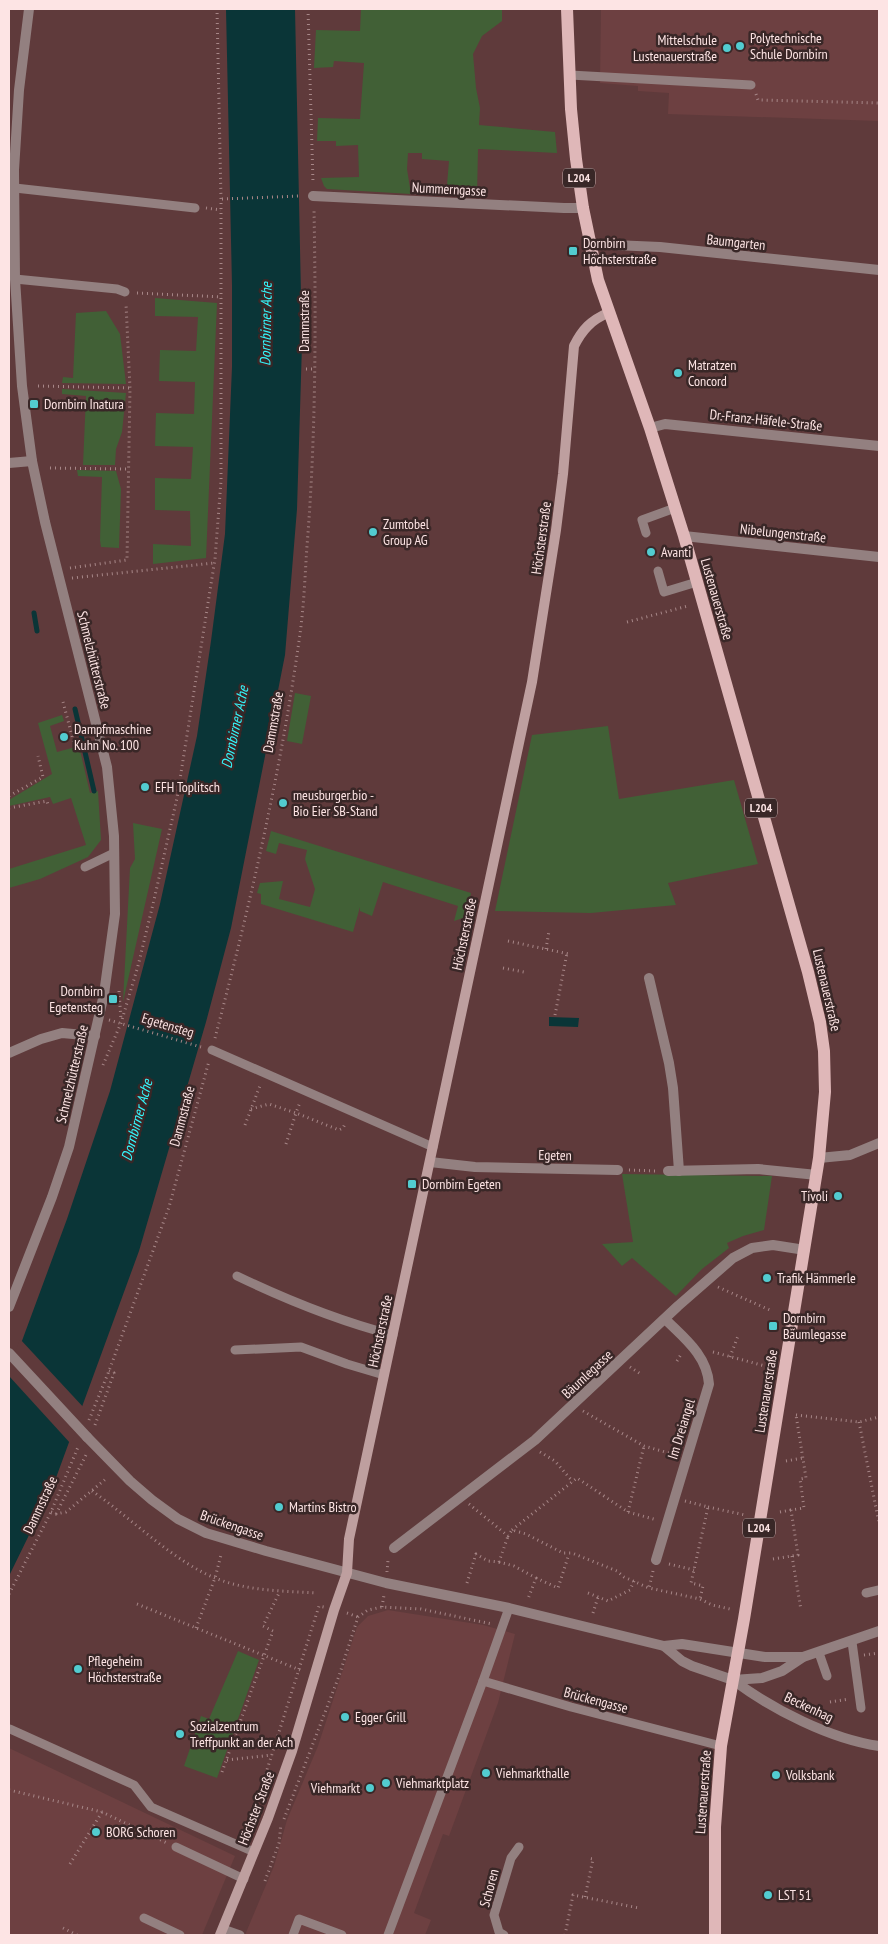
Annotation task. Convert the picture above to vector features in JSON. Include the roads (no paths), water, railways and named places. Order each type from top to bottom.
[{"type":"main road","name":"Lustenauerstraße","points":[[567,9],[575,151],[583,208],[598,280],[608,313],[650,428],[684,536],[796,927],[820,1022],[824,1052],[825,1092],[817,1175],[738,1654],[721,1746],[714,1827],[715,1935]]},
{"type":"main road","name":"Höchsterstraße","points":[[346,1573],[349,1539],[532,682],[543,621],[563,474],[574,346],[579,335],[591,322],[608,313]]},
{"type":"main road","name":"Höchster Straße","points":[[221,1932],[244,1879],[292,1751],[346,1573]]},
{"type":"street","name":"Schmelzhütterstraße","points":[[9,1307],[52,1197],[69,1147],[106,987],[115,914],[114,853],[106,767],[56,571],[32,461],[22,386],[15,279],[14,170],[19,90],[29,9]]},
{"type":"street","name":"Nummerngasse","points":[[308,196],[583,208]]},
{"type":"street","name":"Baumgarten","points":[[590,244],[605,243],[879,270]]},
{"type":"street","name":"Dr.-Franz-Häfele-Straße","points":[[650,428],[665,424],[879,446]]},
{"type":"street","points":[[9,464],[32,461]]},
{"type":"street","name":"Nibelungenstraße","points":[[684,536],[879,557]]},
{"type":"street","points":[[650,978],[673,1088],[679,1171]]},
{"type":"street","points":[[9,1054],[41,1038],[62,1033],[95,1036]]},
{"type":"street","points":[[819,1158],[850,1154],[879,1143]]},
{"type":"street","name":"Egeten","points":[[430,1162],[475,1167],[618,1170]]},
{"type":"street","points":[[668,1171],[758,1169],[817,1175]]},
{"type":"street","name":"Bäumlegasse","points":[[394,1548],[535,1440],[576,1404],[709,1278],[734,1258],[752,1248],[772,1245],[805,1250]]},
{"type":"street","name":"Im Dreiangel","points":[[656,1560],[709,1384],[708,1372],[698,1352],[665,1319]]},
{"type":"street","name":"Brückengasse","points":[[9,1353],[130,1480],[152,1500],[192,1527],[233,1542],[346,1573],[509,1608],[664,1646],[682,1644],[738,1654],[804,1658]]},
{"type":"street","points":[[732,1680],[769,1676],[804,1658],[879,1631]]},
{"type":"street","name":"Brückengasse","points":[[664,1646],[682,1662],[732,1680]]},
{"type":"street","name":"Beckenhag","points":[[732,1680],[750,1693],[817,1728],[866,1744],[879,1746]]},
{"type":"lane","points":[[570,75],[751,85]]},
{"type":"lane","points":[[15,188],[195,208]]},
{"type":"lane","points":[[15,279],[117,289],[125,292]]},
{"type":"lane","points":[[646,533],[642,520],[675,508]]},
{"type":"lane","points":[[658,571],[664,592],[697,582]]},
{"type":"lane","points":[[85,867],[114,853]]},
{"type":"lane","points":[[208,1049],[433,1147]]},
{"type":"lane","points":[[237,1276],[273,1293],[368,1329],[393,1335]]},
{"type":"lane","points":[[235,1350],[301,1347],[384,1375]]},
{"type":"lane","points":[[866,1594],[879,1590]]},
{"type":"lane","points":[[388,1935],[509,1608]]},
{"type":"lane","points":[[852,1642],[861,1708]]},
{"type":"lane","points":[[819,1653],[827,1676]]},
{"type":"lane","name":"Brückengasse","points":[[483,1681],[571,1707],[721,1746]]},
{"type":"lane","points":[[10,1729],[134,1785],[151,1807],[254,1852]]},
{"type":"lane","points":[[176,1847],[244,1879]]},
{"type":"lane","name":"Schoren","points":[[504,1935],[499,1932],[494,1915],[511,1858],[519,1847]]},
{"type":"lane","points":[[144,1918],[180,1935]]},
{"type":"lane","points":[[293,1935],[299,1919],[342,1935]]},
{"type":"lane","points":[[221,1932],[240,1935]]},
{"type":"water","name":"Dornbirner Ache","points":[[226,9],[295,9],[302,344],[297,509],[285,655],[231,928],[206,1022],[139,1251],[53,1486],[9,1576],[9,1376],[67,1219],[110,1091],[160,904],[197,736],[211,641],[225,534],[232,367]]},
{"type":"water","points":[[549,1017],[579,1018],[578,1027],[549,1026]]},
{"type":"waterway","points":[[34,613],[37,631]]},
{"type":"waterway","points":[[75,709],[94,791]]},
{"type":"place","name":"Polytechnische Schule Dornbirn","points":[[740,46]]},
{"type":"place","name":"Mittelschule Lustenauerstraße","points":[[727,48]]},
{"type":"place","name":"Dornbirn Höchsterstraße","points":[[573,251]]},
{"type":"place","name":"Matratzen Concord","points":[[678,373]]},
{"type":"place","name":"Dornbirn Inatura","points":[[34,404]]},
{"type":"place","name":"Zumtobel Group AG","points":[[373,532]]},
{"type":"place","name":"Avanti","points":[[651,552]]},
{"type":"place","name":"Dampfmaschine Kuhn No. 100","points":[[64,737]]},
{"type":"place","name":"EFH Toplitsch","points":[[145,787]]},
{"type":"place","name":"meusburger.bio - Bio Eier SB-Stand","points":[[283,803]]},
{"type":"place","name":"Dornbirn Egetensteg","points":[[113,999]]},
{"type":"place","name":"Dornbirn Egeten","points":[[412,1184]]},
{"type":"place","name":"Tivoli","points":[[838,1196]]},
{"type":"place","name":"Trafik Hämmerle","points":[[767,1278]]},
{"type":"place","name":"Dornbirn Bäumlegasse","points":[[773,1326]]},
{"type":"place","name":"Martins Bistro","points":[[279,1507]]},
{"type":"place","name":"Pflegeheim Höchsterstraße","points":[[78,1669]]},
{"type":"place","name":"Egger Grill","points":[[345,1717]]},
{"type":"place","name":"Sozialzentrum Treffpunkt an der Ach","points":[[180,1734]]},
{"type":"place","name":"Viehmarkthalle","points":[[486,1773]]},
{"type":"place","name":"Volksbank","points":[[776,1775]]},
{"type":"place","name":"Viehmarktplatz","points":[[386,1783]]},
{"type":"place","name":"Viehmarkt","points":[[370,1788]]},
{"type":"place","name":"BORG Schoren","points":[[96,1832]]},
{"type":"place","name":"LST 51","points":[[768,1895]]}]
